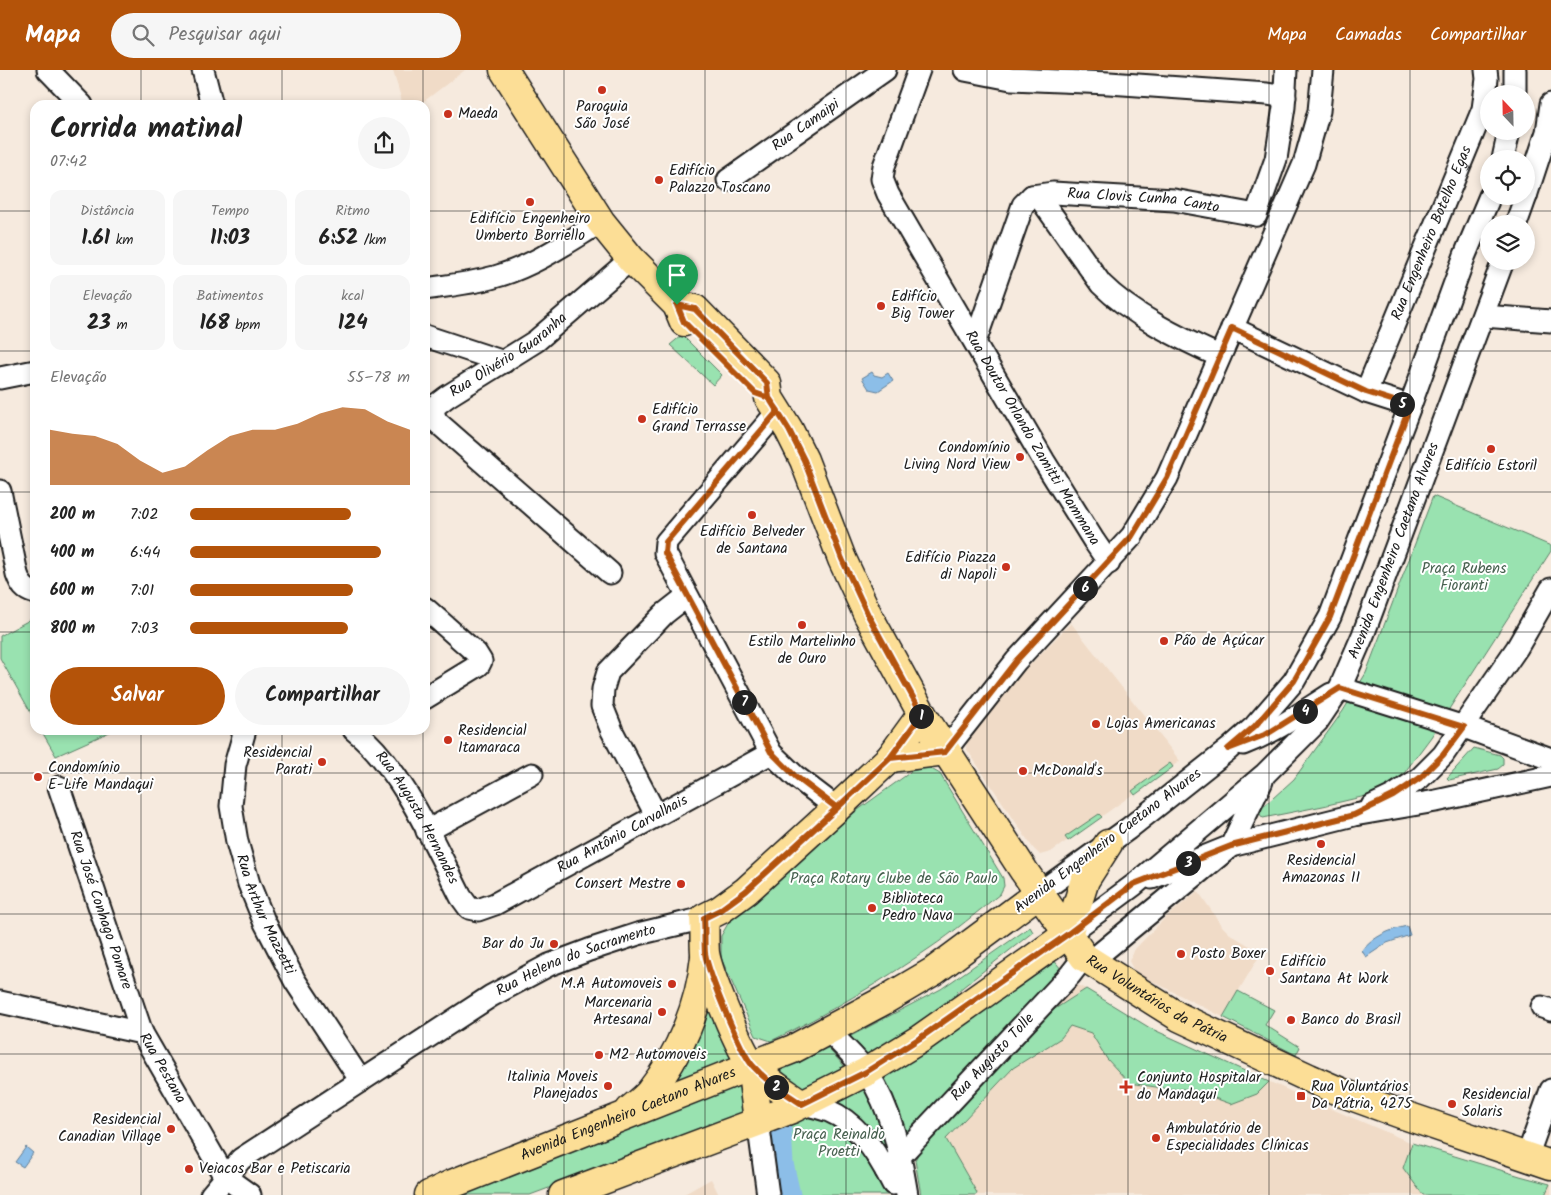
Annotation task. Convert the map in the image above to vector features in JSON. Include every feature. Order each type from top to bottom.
[{"type":"main road","name":"Rua Voluntários da Pátria","points":[[504,70],[601,222],[631,259],[677,305],[695,309],[767,383],[774,404],[804,460],[842,559],[865,607],[922,714],[945,752],[1039,893],[1087,959],[1179,1017],[1309,1078],[1351,1096],[1539,1161]]},
{"type":"main road","name":"Rua Helena do Sacramento","points":[[704,918],[720,910],[746,891],[837,808],[890,758],[922,714]]},
{"type":"main road","points":[[890,758],[945,752]]},
{"type":"main road","points":[[563,1195],[802,1104],[866,1072],[920,1038],[972,1002],[1004,966],[1040,934],[1063,928],[1085,880],[1108,844]]},
{"type":"main road","name":"Avenida Engenheiro Caetano Alvares","points":[[429,1195],[461,1180],[752,1065],[829,1031],[934,971],[1039,893]]},
{"type":"main road","points":[[624,1117],[649,1093],[661,1076],[687,1028],[703,976],[705,953],[704,918]]},
{"type":"main road","points":[[705,953],[725,1008],[752,1065],[758,1121]]},
{"type":"main road","points":[[752,1065],[776,1086],[802,1104]]},
{"type":"street","points":[[48,70],[77,100]]},
{"type":"street","points":[[203,70],[211,100]]},
{"type":"street","name":"Rua Camaipi","points":[[728,180],[884,70]]},
{"type":"street","name":"Rua Doutor Orlando Zamitti Mammana","points":[[919,70],[884,166],[882,179],[888,194],[1049,469],[1109,563]]},
{"type":"street","points":[[965,70],[1012,79],[1109,83],[1267,94],[1284,97]]},
{"type":"street","points":[[1266,252],[1262,239],[1261,220],[1256,215],[1276,159],[1286,70]]},
{"type":"street","points":[[945,752],[1016,661],[1109,563],[1132,536],[1167,478],[1216,354],[1232,328],[1304,164],[1319,111],[1323,70]]},
{"type":"street","name":"Rua Engenheiro Botelho Egas","points":[[1366,392],[1483,109],[1487,79],[1486,70]]},
{"type":"street","points":[[1515,70],[1515,85]]},
{"type":"street","points":[[1535,169],[1547,132],[1551,104]]},
{"type":"street","name":"Rua Clovis Cunha Canto","points":[[1032,196],[1053,193],[1174,200],[1256,215]]},
{"type":"street","points":[[975,342],[1023,205],[1032,196],[1038,197],[1042,201],[1101,284],[1111,295],[1138,315],[1216,354]]},
{"type":"street","name":"Avenida Engenheiro Caetano Alvares","points":[[1039,893],[1178,791],[1255,726],[1294,681],[1326,625],[1359,543],[1465,255],[1486,205]]},
{"type":"street","points":[[430,288],[483,280],[525,266],[601,222]]},
{"type":"street","name":"Rua Olivério Guaranha","points":[[610,573],[437,422],[433,412],[436,405],[536,341],[631,259]]},
{"type":"street","name":"Avenida Engenheiro Caetano Alvares","points":[[1063,928],[1134,884],[1265,774],[1317,722],[1340,688],[1363,635],[1500,270]]},
{"type":"street","points":[[1483,316],[1551,321]]},
{"type":"street","points":[[1232,328],[1366,392],[1410,406]]},
{"type":"street","points":[[430,338],[504,362]]},
{"type":"street","points":[[0,378],[30,372]]},
{"type":"street","points":[[774,404],[666,542],[665,553],[771,752],[795,776],[837,808]]},
{"type":"street","points":[[0,492],[17,574],[26,591],[30,592]]},
{"type":"street","points":[[1354,815],[1393,796],[1420,778],[1443,755],[1517,648],[1551,589]]},
{"type":"street","points":[[656,815],[612,731],[602,706],[603,689],[608,672],[664,614],[687,596]]},
{"type":"street","points":[[430,612],[476,653],[481,661],[479,665],[430,695]]},
{"type":"street","points":[[1228,749],[1267,734],[1340,688],[1464,727],[1551,759]]},
{"type":"street","name":"Rua Arthur Mazzetti","points":[[244,735],[235,765],[231,806],[236,842],[249,884],[264,921],[295,981],[361,1081]]},
{"type":"street","name":"Rua Augusta Hernandes","points":[[365,735],[393,772],[469,908],[473,909]]},
{"type":"street","name":"Rua Antônio Carvalhais","points":[[473,909],[478,910],[495,904],[771,752]]},
{"type":"street","points":[[427,831],[532,774]]},
{"type":"street","points":[[1231,846],[1265,774]]},
{"type":"street","points":[[1134,884],[1231,846],[1354,815],[1436,801],[1551,776]]},
{"type":"street","name":"Rua José Conhago Pomare","points":[[59,788],[142,1033]]},
{"type":"street","name":"Rua Augusto Tolle","points":[[893,1163],[1087,959],[1231,846]]},
{"type":"street","name":"Rua Helena do Sacramento","points":[[211,1195],[241,1159],[491,996],[549,965],[589,950],[632,936],[704,918]]},
{"type":"street","name":"Rua Pestana","points":[[0,1002],[142,1033],[225,1178]]},
{"type":"street","points":[[829,1031],[866,1072],[886,1109],[893,1127],[893,1163],[898,1195]]},
{"type":"street","points":[[1539,1161],[1551,1090]]},
{"type":"street","points":[[802,1104],[828,1111],[849,1124],[893,1163],[907,1195]]},
{"type":"street","points":[[758,1121],[768,1195]]},
{"type":"street","points":[[225,1178],[250,1195]]},
{"type":"shaded area","points":[[393,70],[465,70],[426,100],[402,100]]},
{"type":"shaded area","points":[[1071,623],[1180,761],[1051,852],[1040,855],[1033,848],[966,748],[967,742],[1020,675]]},
{"type":"shaded area","points":[[1198,891],[1222,926],[1230,934],[1261,953],[1223,1017],[1138,974],[1134,971],[1129,961],[1133,951],[1164,919]]},
{"type":"shaded area","name":"Conjunto Hospitalar do Mandaqui","points":[[1075,984],[1150,1028],[1301,1096],[1412,1143],[1551,1184],[1551,1195],[921,1195],[915,1160]]},
{"type":"shaded area","points":[[711,1179],[719,1195],[680,1195],[686,1193]]},
{"type":"green space","points":[[682,335],[722,375],[713,385],[670,345]]},
{"type":"green space","name":"Praça Rubens Fioranti","points":[[1433,496],[1551,546],[1551,551],[1431,737],[1399,780],[1370,795],[1263,818],[1259,813],[1262,808],[1294,779],[1343,711],[1366,673]]},
{"type":"green space","points":[[30,620],[30,711],[0,658],[0,636]]},
{"type":"green space","points":[[44,735],[103,735],[56,756]]},
{"type":"green space","points":[[1474,748],[1500,755],[1503,758],[1503,765],[1498,769],[1449,780],[1447,778]]},
{"type":"green space","points":[[1170,763],[1173,767],[1135,795],[1132,791]]},
{"type":"green space","name":"Praça Rotary Clube de São Paulo","points":[[928,767],[940,774],[1003,878],[1004,886],[1000,894],[939,942],[852,998],[771,1041],[756,1036],[721,958],[721,936],[730,920],[844,820],[912,771]]},
{"type":"green space","points":[[1099,814],[1102,817],[1068,841],[1065,837]]},
{"type":"green space","points":[[1030,927],[1033,932],[958,991],[942,1018],[869,1060],[849,1037],[941,989]]},
{"type":"green space","name":"Praça Reinaldo Proetti","points":[[1049,954],[1065,974],[900,1156],[907,1195],[768,1195],[758,1121]]},
{"type":"green space","points":[[702,988],[740,1057],[673,1086],[668,1081]]},
{"type":"green space","points":[[1086,989],[1150,1028],[1269,1082],[1257,1094],[1231,1104],[1190,1089],[1169,1089],[1129,1083],[1107,1059],[1091,1033],[1070,1026],[1061,1038],[1013,1068],[946,1139],[977,1193],[976,1195],[921,1195],[915,1160],[928,1135],[1033,1023]]},
{"type":"green space","points":[[1238,991],[1274,1010],[1265,1025],[1300,1047],[1296,1055],[1223,1017]]},
{"type":"green space","points":[[823,1043],[847,1069],[756,1111],[530,1195],[456,1195]]},
{"type":"green space","points":[[1412,1143],[1550,1184],[1545,1195],[1423,1195],[1403,1168]]},
{"type":"water","points":[[872,372],[874,375],[882,377],[888,373],[893,381],[878,391],[869,389],[862,378]]},
{"type":"water","points":[[1407,926],[1410,935],[1387,943],[1366,957],[1362,951],[1382,934]]},
{"type":"water","points":[[767,1133],[787,1133],[791,1165],[799,1195],[776,1195]]},
{"type":"water","points":[[26,1147],[33,1153],[23,1167],[15,1162]]},
{"type":"waterway","points":[[777,1130],[779,1164],[786,1195]]},
{"type":"place","name":"Paroquia São José","points":[[602,90]]},
{"type":"place","name":"Maeda","points":[[448,114]]},
{"type":"place","name":"Edifício Palazzo Toscano","points":[[659,180]]},
{"type":"place","name":"Edifício Engenheiro Umberto Borriello","points":[[530,202]]},
{"type":"place","name":"Edifício Big Tower","points":[[881,306]]},
{"type":"place","name":"Edifício Grand Terrasse","points":[[642,419]]},
{"type":"place","name":"Edifício Estoril","points":[[1491,449]]},
{"type":"place","name":"Condomínio Living Nord View","points":[[1020,457]]},
{"type":"place","name":"Edifício Belveder de Santana","points":[[752,515]]},
{"type":"place","name":"Edifício Piazza di Napoli","points":[[1006,567]]},
{"type":"place","name":"Estilo Martelinho de Ouro","points":[[802,625]]},
{"type":"place","name":"Pão de Açúcar","points":[[1164,641]]},
{"type":"place","name":"Lojas Americanas","points":[[1096,724]]},
{"type":"place","name":"Residencial Itamaraca","points":[[448,740]]},
{"type":"place","name":"Residencial Parati","points":[[322,762]]},
{"type":"place","name":"McDonald's","points":[[1023,771]]},
{"type":"place","name":"Condomínio E-Life Mandaqui","points":[[38,777]]},
{"type":"place","name":"Residencial Amazonas II","points":[[1321,844]]},
{"type":"place","name":"Consert Mestre","points":[[681,884]]},
{"type":"place","name":"Biblioteca Pedro Nava","points":[[872,908]]},
{"type":"place","name":"Bar do Ju","points":[[554,944]]},
{"type":"place","name":"Posto Boxer","points":[[1181,954]]},
{"type":"place","name":"Edifício Santana At Work","points":[[1270,971]]},
{"type":"place","name":"M.A Automoveis","points":[[672,984]]},
{"type":"place","name":"Marcenaria Artesanal","points":[[662,1012]]},
{"type":"place","name":"Banco do Brasil","points":[[1291,1020]]},
{"type":"place","name":"M2 Automoveis","points":[[599,1055]]},
{"type":"place","name":"Italinia Moveis Planejados","points":[[608,1086]]},
{"type":"place","name":"Conjunto Hospitalar do Mandaqui","points":[[1126,1087]]},
{"type":"place","name":"Rua Voluntários Da Pátria, 4275","points":[[1301,1096]]},
{"type":"place","name":"Residencial Solaris","points":[[1452,1104]]},
{"type":"place","name":"Residencial Canadian Village","points":[[171,1129]]},
{"type":"place","name":"Ambulatório de Especialidades Clínicas","points":[[1156,1138]]},
{"type":"place","name":"Veiacos Bar e Petiscaria","points":[[189,1169]]},
{"type":"route","points":[[677,305],[684,322],[755,393],[769,398],[778,411],[804,460],[842,559],[868,615],[922,714],[890,758],[837,808],[746,891],[720,910],[704,918],[705,953],[725,1008],[752,1065],[776,1086],[802,1104],[866,1072],[920,1038],[1068,934],[1134,884],[1231,846],[1354,815],[1393,796],[1420,778],[1443,755],[1464,727],[1340,688],[1284,725],[1267,734],[1228,749],[1255,726],[1294,681],[1307,661],[1330,617],[1410,406],[1366,392],[1232,328],[1167,478],[1132,536],[1109,563],[1016,661],[945,752],[890,758],[837,808],[795,776],[771,752],[665,553],[666,542],[778,411],[769,398],[767,383],[695,309],[677,305]]}]
